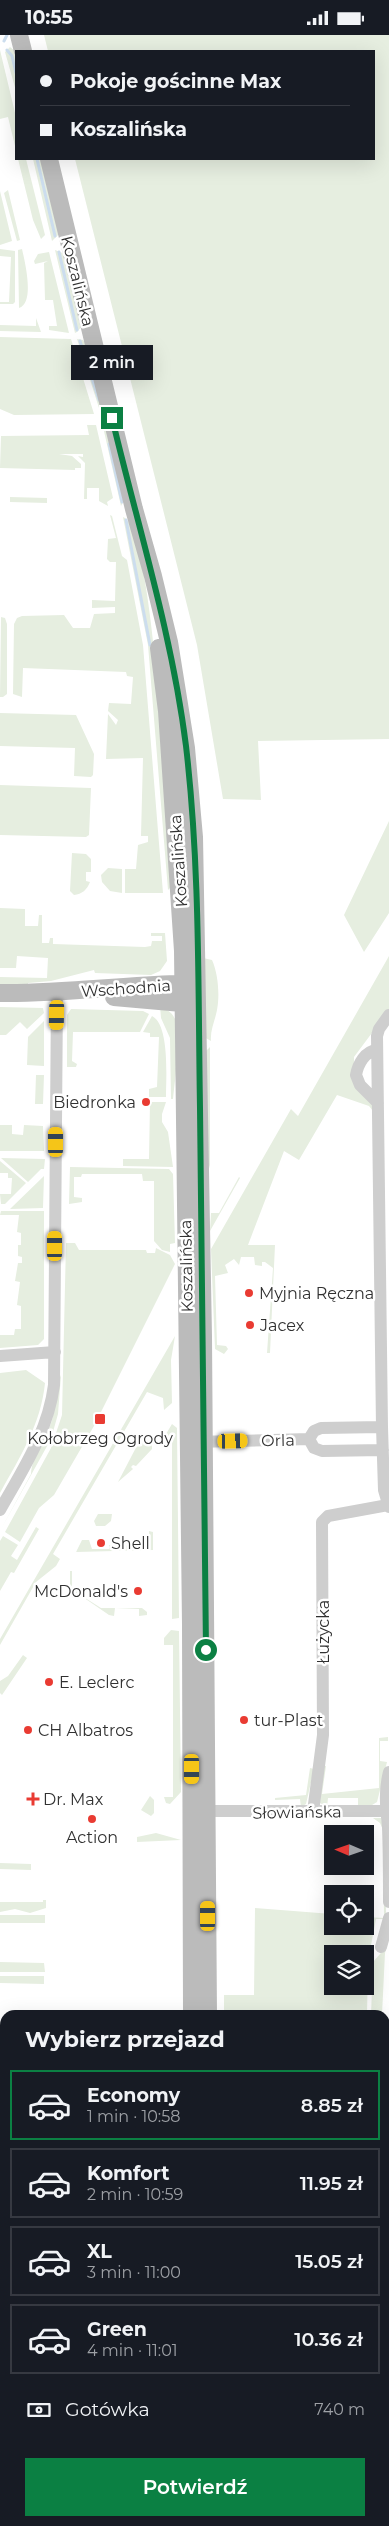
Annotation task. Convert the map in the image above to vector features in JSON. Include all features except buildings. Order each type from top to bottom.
[{"type":"main road","points":[[19,35],[23,50]]},
{"type":"main road","name":"Koszalińska","points":[[49,160],[136,520],[158,634],[181,906],[182,1003],[196,1442]]},
{"type":"main road","name":"Koszalińska","points":[[136,520],[153,576],[168,642],[186,748],[195,851],[198,994],[197,1816],[192,2010]]},
{"type":"main road","name":"Wschodnia","points":[[0,993],[64,992],[96,988],[182,984],[198,994],[182,1003],[134,997],[96,997],[64,992]]},
{"type":"main road","name":"Koszalińska","points":[[197,1816],[208,2010]]},
{"type":"street","points":[[0,1510],[36,1446],[47,1420],[54,1385],[64,992]]},
{"type":"street","points":[[389,1015],[378,1033],[377,1050],[384,1490],[389,1506]]},
{"type":"street","points":[[377,1050],[362,1059],[356,1075],[360,1085],[378,1103]]},
{"type":"street","points":[[0,1356],[55,1352]]},
{"type":"street","name":"Orla","points":[[309,1439],[314,1431],[321,1428],[384,1439]]},
{"type":"street","name":"Orla","points":[[196,1442],[309,1439]]},
{"type":"street","name":"Orla","points":[[309,1439],[314,1448],[322,1451],[384,1439]]},
{"type":"street","name":"Łużycka","points":[[314,1812],[323,1735],[322,1522],[328,1516],[389,1506]]},
{"type":"street","points":[[389,1772],[385,1811],[388,1826],[389,1902]]},
{"type":"street","name":"Słowiańska","points":[[197,1816],[385,1811]]},
{"type":"street","points":[[381,1947],[389,1918]]},
{"type":"shaded area","points":[[44,35],[389,35],[389,739],[258,741],[261,800],[223,799],[197,645],[75,160],[375,160],[375,50],[48,50]]},
{"type":"shaded area","points":[[10,47],[15,51],[15,87],[5,52]]},
{"type":"shaded area","points":[[0,50],[15,113],[15,146],[8,117],[0,119]]},
{"type":"shaded area","points":[[18,160],[26,160],[45,235],[41,239],[33,220]]},
{"type":"shaded area","points":[[33,160],[43,160],[59,234],[52,241]]},
{"type":"shaded area","points":[[8,190],[20,240],[17,241],[4,193]]},
{"type":"shaded area","points":[[0,191],[12,241],[0,245]]},
{"type":"shaded area","points":[[0,249],[15,251],[15,302],[13,304],[0,304],[0,302],[9,302],[11,257],[0,256]]},
{"type":"shaded area","points":[[22,249],[27,272],[28,291],[24,305],[19,308],[18,250]]},
{"type":"shaded area","points":[[55,250],[65,254],[82,326],[75,333]]},
{"type":"shaded area","points":[[49,252],[69,333],[49,330],[49,326],[57,326],[53,300],[45,300],[44,263],[48,261],[35,264],[34,261],[38,254]]},
{"type":"shaded area","points":[[36,318],[41,332],[0,331],[0,325],[36,326]]},
{"type":"shaded area","points":[[0,337],[71,339],[94,414],[14,415],[0,409]]},
{"type":"shaded area","points":[[77,339],[83,340],[86,344],[101,404],[99,408]]},
{"type":"shaded area","points":[[87,425],[96,425],[113,498],[107,502],[108,506],[99,501],[99,488],[87,488],[87,499],[84,499],[85,463],[78,456],[83,457],[83,454],[59,454],[72,456],[81,464],[81,468],[75,468],[75,470],[0,468],[1,436],[89,435]]},
{"type":"shaded area","points":[[103,427],[107,431],[123,502],[121,506]]},
{"type":"shaded area","points":[[10,497],[47,498],[47,503],[10,502]]},
{"type":"shaded area","points":[[110,515],[112,516],[122,556],[127,560],[143,645],[163,893],[125,893],[125,869],[136,869],[138,845],[148,842],[148,836],[141,836],[143,758],[106,759],[108,714],[116,725],[118,720],[108,711],[109,703],[131,704],[133,677],[127,676],[126,672],[23,668],[22,697],[13,694],[14,624],[17,618],[22,616],[64,615],[73,628],[90,628],[94,614],[115,613],[115,607],[92,608],[92,600],[115,601],[116,562],[110,562],[107,559],[108,539],[116,538]]},
{"type":"shaded area","points":[[123,517],[134,534],[144,573],[151,627],[158,689],[167,811],[171,887],[168,890],[148,645]]},
{"type":"shaded area","points":[[1,617],[5,618],[7,624],[7,694],[3,697],[0,697]]},
{"type":"shaded area","points":[[0,713],[76,715],[94,754],[93,775],[91,777],[74,776],[75,748],[0,746]]},
{"type":"shaded area","points":[[0,785],[91,788],[89,835],[86,837],[0,835]]},
{"type":"shaded area","points":[[389,821],[389,913],[364,952],[344,915]]},
{"type":"shaded area","points":[[72,853],[86,854],[91,859],[91,872],[86,872],[86,881],[90,882],[89,885],[84,891],[74,895],[70,891]]},
{"type":"shaded area","points":[[108,868],[122,869],[122,893],[110,891],[102,882],[101,875]]},
{"type":"shaded area","points":[[0,908],[25,909],[25,926],[38,926],[39,915],[42,915],[42,943],[49,943],[50,938],[53,938],[53,944],[145,947],[151,946],[152,941],[162,941],[162,936],[151,936],[151,933],[165,933],[167,961],[160,971],[151,975],[95,973],[94,970],[51,981],[28,983],[28,987],[0,987],[0,977],[47,978],[48,958],[17,956],[16,968],[0,968]]},
{"type":"shaded area","points":[[389,956],[389,1010],[354,1057],[354,1067],[372,1104],[373,1111],[369,1106],[337,1095],[299,1160],[284,1151],[248,1245],[275,1245],[270,1353],[267,1353],[273,1268],[265,1262],[262,1262],[262,1266],[255,1265],[254,1257],[241,1257],[239,1265],[234,1259],[225,1265],[228,1273],[215,1276],[217,1345],[226,1346],[228,1349],[224,1354],[215,1349],[211,1249],[291,1109],[298,1116]]},
{"type":"shaded area","points":[[203,958],[212,960],[218,984],[218,1004],[211,1041],[204,1037]]},
{"type":"shaded area","points":[[160,1006],[172,1014],[177,1027],[177,1059],[173,1099],[171,1099],[170,1038],[161,1018]]},
{"type":"shaded area","points":[[0,1007],[43,1008],[44,1013],[27,1029],[20,1022],[6,1035],[0,1035]]},
{"type":"shaded area","points":[[71,1009],[143,1011],[149,1014],[140,1032],[73,1032],[72,1061],[77,1064],[76,1067],[67,1067],[67,1015]]},
{"type":"shaded area","points":[[152,1016],[158,1021],[164,1041],[166,1053],[166,1097],[149,1097],[149,1089],[157,1087],[159,1037],[150,1037],[150,1033],[143,1032]]},
{"type":"shaded area","points":[[44,1021],[44,1066],[27,1065],[28,1037]]},
{"type":"shaded area","points":[[210,1047],[210,1165],[206,1179],[204,1053]]},
{"type":"shaded area","points":[[36,1075],[44,1075],[43,1104],[35,1104]]},
{"type":"shaded area","points":[[150,1102],[166,1102],[162,1114],[162,1122],[168,1132],[173,1167],[123,1166],[123,1159],[149,1159]]},
{"type":"shaded area","points":[[0,1125],[12,1125],[12,1134],[23,1135],[24,1125],[43,1126],[44,1151],[0,1151]]},
{"type":"shaded area","points":[[1,1158],[45,1159],[44,1169],[41,1169],[28,1182]]},
{"type":"shaded area","points":[[0,1161],[26,1183],[5,1204],[1,1204],[0,1194],[11,1194],[12,1178],[8,1178],[8,1173],[0,1173]]},
{"type":"shaded area","points":[[70,1167],[169,1169],[173,1174],[175,1243],[170,1244],[170,1252],[162,1250],[154,1241],[154,1181],[143,1181],[142,1174],[82,1174],[81,1177],[74,1177],[74,1197],[82,1198],[82,1202],[69,1204]]},
{"type":"shaded area","points":[[44,1176],[43,1208],[10,1209]]},
{"type":"shaded area","points":[[239,1177],[210,1231],[211,1213],[219,1213]]},
{"type":"shaded area","points":[[1,1211],[44,1211],[44,1339],[38,1345],[0,1348],[0,1335],[14,1335],[15,1329],[21,1329],[21,1306],[17,1305],[20,1282],[15,1281],[18,1263],[22,1263],[22,1257],[18,1256],[18,1245],[21,1245],[21,1233],[17,1232],[19,1215],[0,1215]]},
{"type":"shaded area","points":[[66,1243],[75,1243],[79,1250],[146,1250],[147,1253],[155,1253],[156,1248],[170,1255],[175,1264],[94,1426],[54,1495],[39,1508],[20,1542],[5,1532],[51,1448],[62,1415]]},
{"type":"shaded area","points":[[175,1336],[171,1360],[172,1403],[164,1410],[163,1398],[147,1392],[53,1554],[60,1559],[56,1566],[36,1582],[0,1645],[0,1639]]},
{"type":"shaded area","points":[[26,1370],[45,1383],[43,1398],[28,1440],[0,1493],[0,1373]]},
{"type":"shaded area","points":[[61,1375],[58,1414],[51,1439],[0,1531],[31,1474],[34,1460],[50,1427]]},
{"type":"shaded area","points":[[172,1424],[177,1428],[179,1618],[172,1619],[172,1440],[163,1439]]},
{"type":"shaded area","points":[[141,1438],[152,1442],[152,1449],[136,1466],[133,1465],[131,1467],[133,1469],[118,1482]]},
{"type":"shaded area","points":[[98,1514],[112,1514],[111,1521],[105,1526],[96,1526],[94,1521]]},
{"type":"shaded area","points":[[36,1527],[39,1529],[14,1573],[11,1572],[0,1591],[0,1541],[3,1536],[18,1545],[11,1556],[17,1560]]},
{"type":"shaded area","points":[[149,1531],[153,1532],[153,1550],[76,1552],[82,1540],[89,1540],[92,1549],[109,1549],[109,1545],[144,1546],[145,1543],[149,1543]]},
{"type":"shaded area","points":[[70,1571],[72,1571],[72,1587],[79,1587],[79,1594],[101,1608],[115,1608],[114,1616],[109,1615],[74,1591],[70,1585]]},
{"type":"shaded area","points":[[115,1608],[142,1608],[147,1612],[147,1615],[139,1616],[139,1609]]},
{"type":"shaded area","points":[[171,1630],[179,1631],[181,1792],[170,1804],[166,1803],[164,1797],[173,1797],[173,1645],[164,1645],[164,1638]]},
{"type":"shaded area","points":[[23,1655],[27,1658],[2,1695],[0,1693],[0,1681],[8,1676]]},
{"type":"shaded area","points":[[388,1737],[388,1741],[380,1741],[380,1761],[387,1762],[377,1802],[372,1805],[358,1807],[358,1798],[328,1798],[327,1807],[320,1803],[323,1766],[326,1766],[322,1794],[379,1788],[379,1738]]},
{"type":"shaded area","points":[[310,1768],[314,1769],[306,1804],[301,1807],[300,1799],[275,1800],[275,1798],[306,1795]]},
{"type":"shaded area","points":[[150,1796],[154,1800],[154,1813],[151,1816],[141,1810]]},
{"type":"shaded area","points":[[373,1818],[381,1818],[385,1834],[386,1916],[384,1919],[376,1919],[374,1930],[374,1917],[384,1918],[383,1830],[380,1823]]},
{"type":"shaded area","points":[[156,1833],[181,1840],[137,1842],[137,1837]]},
{"type":"shaded area","points":[[0,1863],[31,1864],[31,1870],[0,1869]]},
{"type":"shaded area","points":[[43,1900],[46,1900],[46,1908],[30,1913],[15,1909],[0,1912],[0,1902],[43,1902]]},
{"type":"shaded area","points":[[255,1908],[324,1913],[324,1935],[373,1935],[371,1945],[324,1945],[324,1995],[367,1995],[367,2010],[224,2010],[224,1995],[254,1995]]},
{"type":"shaded area","points":[[0,1915],[45,1915],[45,1923],[0,1923]]},
{"type":"shaded area","points":[[387,1946],[382,2010],[371,2010],[372,1995],[374,1995],[374,1961]]},
{"type":"shaded area","points":[[0,1962],[44,1963],[45,1972],[0,1972]]},
{"type":"shaded area","points":[[0,1976],[44,1976],[44,1984],[0,1983]]},
{"type":"waterway","points":[[4,41],[7,35]]},
{"type":"waterway","points":[[7,50],[12,56],[15,69]]},
{"type":"waterway","points":[[37,160],[55,236]]},
{"type":"waterway","points":[[59,252],[77,330]]},
{"type":"waterway","points":[[80,341],[99,400]]},
{"type":"waterway","points":[[109,444],[122,502]]},
{"type":"waterway","points":[[126,520],[150,645]]},
{"type":"place","name":"Biedronka","points":[[146,1102]]},
{"type":"place","name":"Myjnia Ręczna","points":[[249,1293]]},
{"type":"place","name":"Jacex","points":[[250,1325]]},
{"type":"place","name":"Kołobrzeg Ogrody","points":[[100,1419]]},
{"type":"place","name":"Shell","points":[[101,1543]]},
{"type":"place","name":"McDonald's","points":[[138,1591]]},
{"type":"place","name":"E. Leclerc","points":[[49,1682]]},
{"type":"place","name":"tur-Plast","points":[[244,1720]]},
{"type":"place","name":"CH Albatros","points":[[28,1730]]},
{"type":"place","name":"Dr. Max","points":[[33,1799]]},
{"type":"place","name":"Action","points":[[92,1819]]},
{"type":"route","points":[[112,418],[136,520],[153,576],[173,665],[186,748],[194,837],[198,955],[206,1650]]}]
